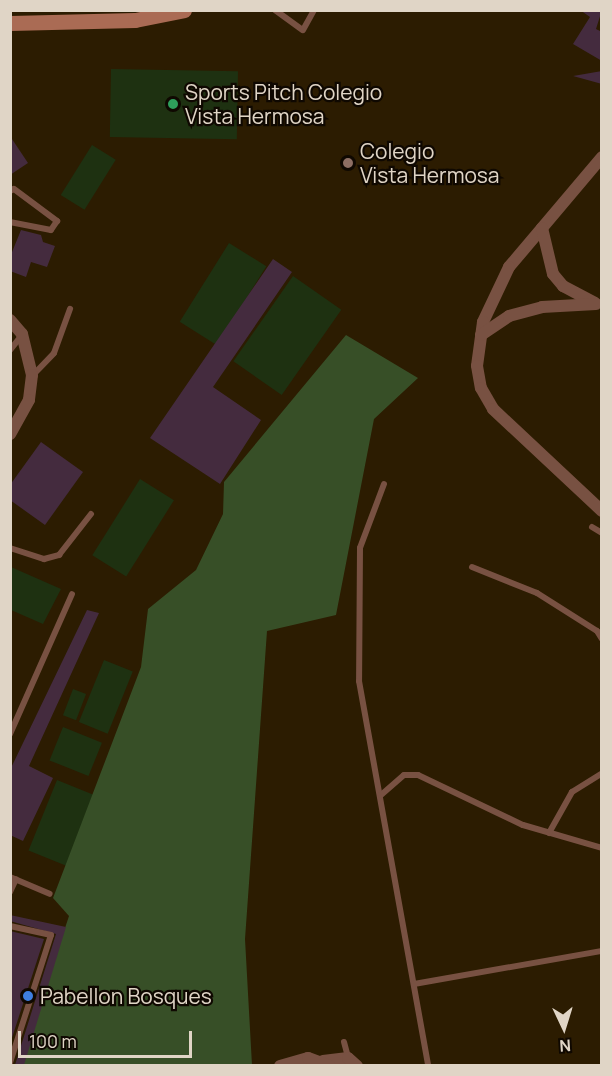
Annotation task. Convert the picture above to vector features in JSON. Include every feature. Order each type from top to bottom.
[{"type":"street","points":[[10,23],[184,10]]},
{"type":"street","points":[[602,157],[509,267],[481,335],[477,366],[482,388],[493,409],[602,511]]},
{"type":"street","points":[[542,228],[553,274],[562,286],[599,305]]},
{"type":"street","points":[[481,335],[509,316],[542,307],[599,305]]},
{"type":"street","points":[[10,320],[22,334],[32,375],[29,400],[10,434]]},
{"type":"street","points":[[280,1065],[308,1058],[327,1063],[351,1063]]},
{"type":"lane","points":[[275,10],[303,30],[314,10]]},
{"type":"lane","points":[[10,191],[14,189],[57,221],[51,231],[10,222]]},
{"type":"lane","points":[[32,375],[54,353],[70,309]]},
{"type":"lane","points":[[10,351],[22,334]]},
{"type":"lane","points":[[384,484],[360,548],[356,581],[359,681],[428,1065]]},
{"type":"lane","points":[[10,548],[44,559],[59,555],[91,514]]},
{"type":"lane","points":[[592,526],[602,533]]},
{"type":"lane","points":[[472,567],[537,593],[597,631],[602,639]]},
{"type":"lane","points":[[10,734],[72,594]]},
{"type":"lane","points":[[549,833],[572,792],[602,773]]},
{"type":"lane","points":[[381,795],[404,775],[418,775],[523,825],[602,848]]},
{"type":"lane","points":[[592,845],[602,840]]},
{"type":"lane","points":[[10,892],[13,878],[50,894]]},
{"type":"lane","points":[[10,926],[51,935],[10,1063]]},
{"type":"lane","points":[[414,984],[602,951]]},
{"type":"lane","points":[[344,1042],[351,1063]]},
{"type":"green space","name":"Sports Pitch Colegio Vista Hermosa","points":[[111,69],[238,71],[237,139],[110,137]]},
{"type":"green space","points":[[92,145],[116,160],[84,210],[61,195]]},
{"type":"green space","points":[[229,243],[266,266],[217,345],[180,322]]},
{"type":"green space","points":[[293,276],[341,310],[282,395],[233,361]]},
{"type":"green space","points":[[346,335],[418,378],[374,419],[336,615],[267,631],[245,939],[252,1065],[19,1066],[69,916],[53,898],[141,667],[148,609],[196,570],[223,514],[224,482]]},
{"type":"green space","points":[[140,479],[174,500],[126,577],[92,555]]},
{"type":"green space","points":[[11,567],[61,589],[43,624],[11,610]]},
{"type":"green space","points":[[104,660],[133,672],[108,734],[79,722]]},
{"type":"green space","points":[[73,689],[86,694],[76,720],[63,715]]},
{"type":"green space","points":[[63,727],[102,743],[88,776],[50,760]]},
{"type":"green space","points":[[57,780],[103,799],[75,869],[29,850]]},
{"type":"building","points":[[580,10],[602,10],[596,29],[602,32],[602,61],[573,44],[590,17]]},
{"type":"building","points":[[602,71],[602,84],[573,76]]},
{"type":"building","points":[[10,136],[28,163],[10,175]]},
{"type":"building","points":[[21,230],[41,235],[43,242],[55,246],[47,267],[31,262],[26,277],[10,271],[10,257]]},
{"type":"building","points":[[273,259],[292,272],[213,387],[261,420],[220,484],[150,438]]},
{"type":"building","points":[[41,442],[83,472],[45,525],[10,500],[10,485]]},
{"type":"building","points":[[87,610],[99,613],[29,766],[53,778],[23,841],[10,835],[10,770]]},
{"type":"building","points":[[10,915],[66,927],[24,1065],[15,1065],[56,934],[10,921]]},
{"type":"building","points":[[10,931],[44,939],[10,1044]]},
{"type":"place","name":"Sports Pitch Colegio Vista Hermosa","points":[[173,104]]},
{"type":"place","name":"Colegio Vista Hermosa","points":[[348,163]]},
{"type":"place","name":"Pabellon Bosques","points":[[28,996]]}]
